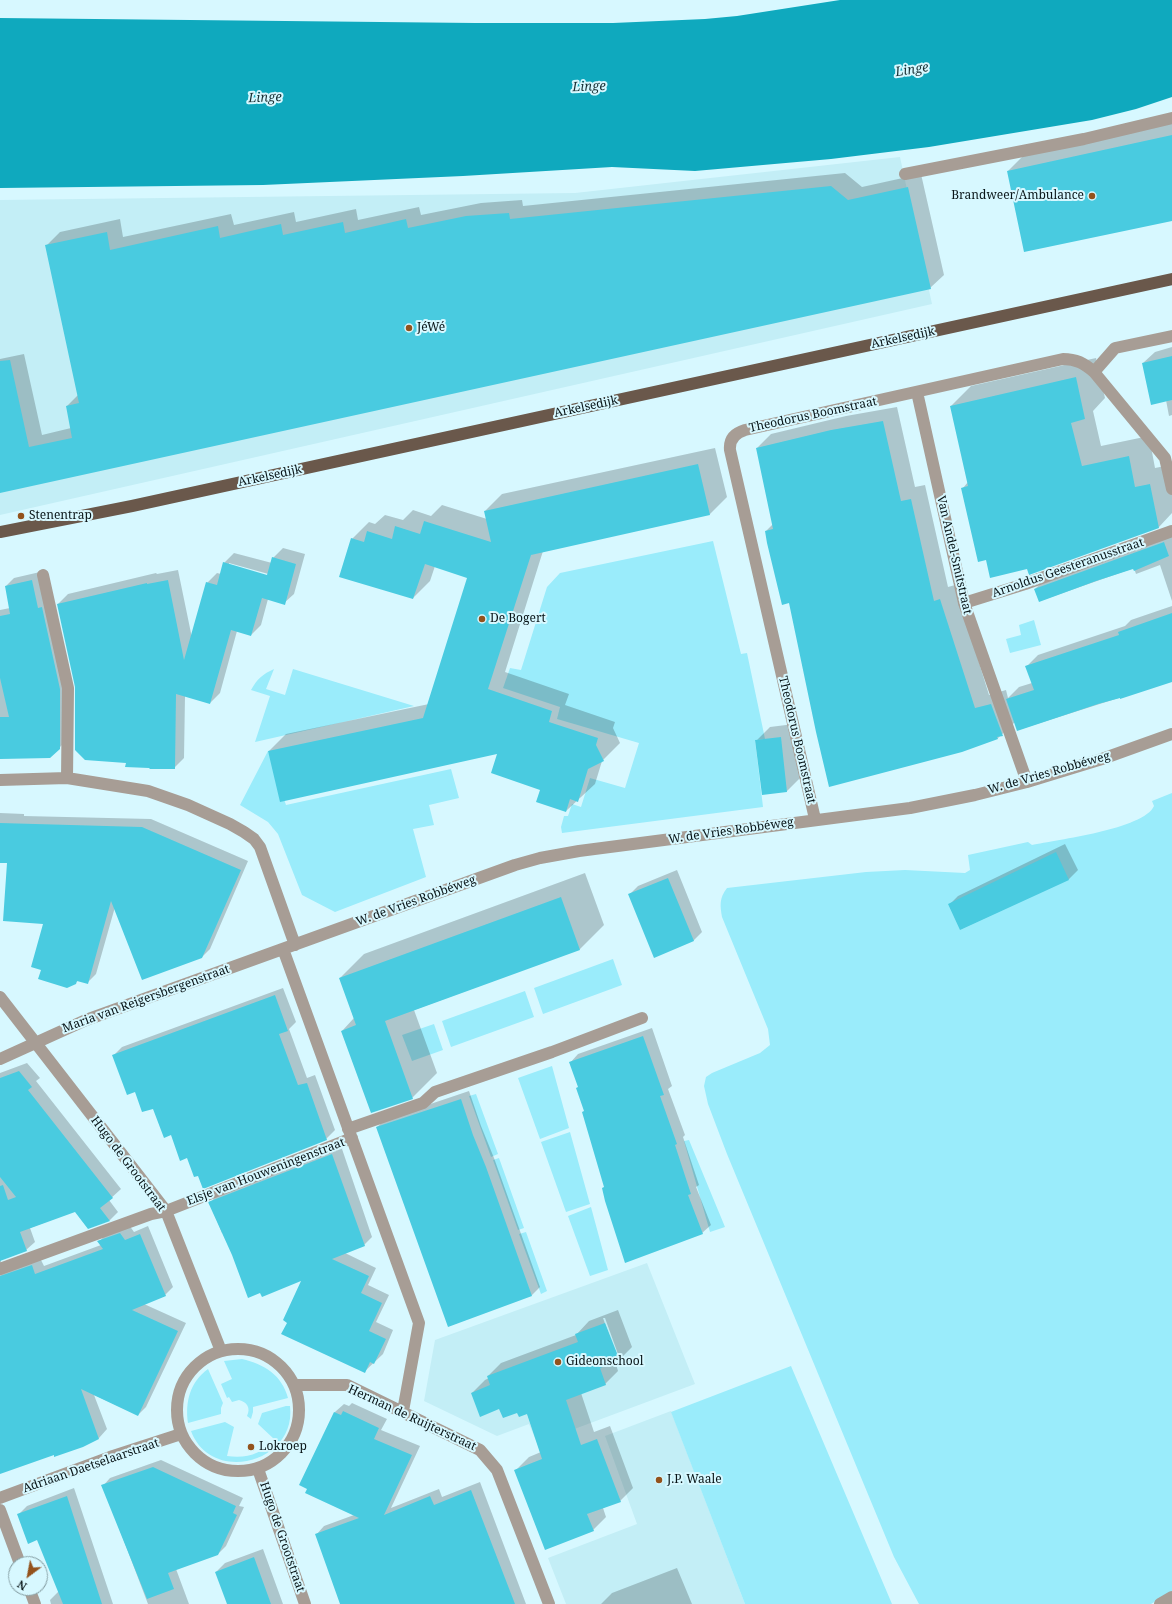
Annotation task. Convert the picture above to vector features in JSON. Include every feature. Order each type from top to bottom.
[{"type":"main road","name":"Arkelsedijk","points":[[0,532],[132,506],[1172,279]]},
{"type":"street","points":[[905,174],[1084,139],[1172,118]]},
{"type":"street","points":[[1172,336],[1115,348],[1094,372],[1165,458],[1172,489]]},
{"type":"street","name":"Theodorus Boomstraat","points":[[815,820],[730,450],[729,443],[732,437],[745,430],[1063,359],[1081,361],[1094,372]]},
{"type":"street","name":"Van Andel-Smitstraat","points":[[917,392],[964,603],[1027,782]]},
{"type":"street","name":"Arnoldus Geesteranusstraat","points":[[964,603],[1025,584],[1172,531]]},
{"type":"street","points":[[43,575],[68,688],[67,778]]},
{"type":"street","name":"W. de Vries Robbéweg","points":[[295,945],[514,865],[540,858],[579,851],[910,808],[1027,782],[1102,759],[1172,734]]},
{"type":"street","points":[[0,780],[67,778],[148,791],[194,807],[244,832],[254,839],[262,851],[295,945]]},
{"type":"street","name":"Maria van Reigersbergenstraat","points":[[0,1059],[34,1042],[86,1020],[295,945]]},
{"type":"street","name":"Elsje van Houweningenstraat","points":[[283,949],[419,1323],[403,1411]]},
{"type":"street","name":"Hugo de Grootstraat","points":[[0,997],[166,1211],[221,1351]]},
{"type":"street","name":"Elsje van Houweningenstraat","points":[[0,1269],[150,1214],[166,1211],[423,1103],[435,1092],[642,1018]]},
{"type":"street","points":[[239,1348],[256,1351],[272,1359],[285,1370],[295,1385],[300,1405],[298,1426],[290,1445],[276,1460],[258,1469],[240,1472],[221,1470],[205,1462],[191,1450],[182,1434],[177,1414],[179,1394],[188,1375],[203,1360],[221,1351],[239,1348]]},
{"type":"street","name":"Herman de Ruijterstraat","points":[[295,1385],[347,1385],[403,1411],[480,1450],[497,1470],[549,1604]]},
{"type":"street","name":"Adriaan Daetselaarstraat","points":[[0,1498],[110,1457],[182,1434]]},
{"type":"street","name":"Hugo de Grootstraat","points":[[258,1469],[305,1604]]},
{"type":"street","points":[[0,1510],[17,1556]]},
{"type":"street","points":[[1160,1604],[1172,1597]]},
{"type":"shaded area","name":"JéWé","points":[[900,157],[932,304],[0,515],[0,200],[575,193]]},
{"type":"shaded area","points":[[713,541],[741,654],[747,653],[765,739],[755,740],[763,807],[562,833],[561,827],[564,816],[568,816],[572,804],[581,807],[590,778],[625,788],[639,743],[557,719],[560,707],[503,688],[510,668],[521,670],[547,587],[560,573]]},
{"type":"shaded area","points":[[1034,620],[1041,645],[1010,653],[1006,639],[1021,635],[1019,625]]},
{"type":"shaded area","points":[[274,669],[266,689],[285,695],[293,669],[414,706],[255,742],[270,696],[251,690],[261,677]]},
{"type":"shaded area","points":[[268,751],[286,805],[451,769],[459,798],[429,805],[434,825],[413,829],[426,877],[335,912],[302,895],[278,834],[268,822],[240,805]]},
{"type":"shaded area","points":[[1172,793],[1172,1591],[1151,1604],[919,1604],[894,1557],[727,1154],[708,1104],[704,1086],[706,1077],[712,1073],[760,1053],[770,1045],[768,1029],[722,917],[721,899],[727,888],[866,872],[905,870],[965,873],[970,870],[968,855],[1028,842],[1032,845],[1060,840],[1117,827],[1134,821],[1147,814],[1154,806],[1152,801]]},
{"type":"shaded area","points":[[613,959],[622,985],[543,1014],[534,988]]},
{"type":"shaded area","points":[[525,991],[534,1017],[451,1047],[442,1021]]},
{"type":"shaded area","points":[[434,1024],[443,1050],[412,1061],[402,1035]]},
{"type":"shaded area","points":[[552,1066],[569,1128],[540,1139],[518,1078]]},
{"type":"shaded area","points":[[476,1094],[498,1154],[491,1157],[469,1096]]},
{"type":"shaded area","points":[[570,1132],[590,1204],[566,1212],[541,1142]]},
{"type":"shaded area","points":[[689,1140],[725,1227],[710,1232],[684,1141]]},
{"type":"shaded area","points":[[499,1158],[524,1228],[518,1230],[493,1160]]},
{"type":"shaded area","points":[[591,1207],[608,1270],[590,1276],[568,1216]]},
{"type":"shaded area","points":[[526,1232],[547,1291],[541,1294],[519,1234]]},
{"type":"shaded area","name":"Gideonschool","points":[[647,1263],[695,1384],[537,1443],[529,1424],[497,1436],[424,1401],[435,1340]]},
{"type":"shaded area","points":[[242,1359],[265,1367],[277,1377],[288,1398],[253,1407],[251,1419],[247,1416],[249,1410],[248,1406],[239,1400],[232,1402],[229,1397],[227,1398],[221,1384],[232,1379],[224,1361]]},
{"type":"shaded area","points":[[791,1366],[892,1604],[745,1604],[671,1412]]},
{"type":"shaded area","points":[[208,1369],[223,1403],[221,1414],[188,1423],[187,1408],[190,1393],[197,1380]]},
{"type":"shaded area","points":[[290,1406],[289,1426],[280,1442],[267,1453],[251,1460],[233,1462],[216,1458],[201,1448],[191,1431],[225,1422],[234,1427],[227,1456],[247,1456],[259,1452],[274,1439],[258,1424],[262,1413]]},
{"type":"shaded area","name":"J.P. Waale","points":[[671,1411],[745,1604],[566,1604],[548,1558],[637,1524],[605,1436]]},
{"type":"water","name":"Linge","points":[[840,0],[1172,0],[1172,97],[1136,109],[1092,120],[929,147],[831,159],[695,171],[612,167],[463,176],[263,185],[0,188],[0,18],[613,23],[737,16]]},
{"type":"building","name":"Brandweer/Ambulance","points":[[1172,135],[1172,221],[1024,252],[1007,171]]},
{"type":"building","name":"JéWé","points":[[831,186],[848,200],[908,187],[931,289],[0,493],[0,361],[10,360],[29,447],[72,438],[66,406],[79,403],[45,245],[107,232],[110,250],[218,226],[220,238],[281,224],[283,235],[343,222],[345,233],[406,219],[408,228],[466,216],[509,213],[510,219]]},
{"type":"building","points":[[1172,356],[1172,400],[1151,405],[1142,363]]},
{"type":"building","points":[[1076,377],[1085,419],[1071,423],[1082,466],[1129,456],[1135,487],[1150,484],[1159,528],[1029,575],[1027,569],[990,578],[986,560],[978,562],[961,488],[968,486],[950,406]]},
{"type":"building","points":[[883,421],[901,501],[911,499],[934,601],[940,599],[975,708],[991,704],[1003,736],[997,737],[998,739],[962,752],[829,787],[789,603],[782,605],[767,543],[765,531],[773,529],[756,448],[831,430]]},
{"type":"building","name":"De Bogert","points":[[698,464],[710,515],[531,555],[488,689],[552,711],[549,722],[598,738],[596,745],[604,761],[588,769],[578,802],[570,799],[566,812],[536,802],[540,790],[491,773],[497,754],[280,802],[268,751],[423,718],[467,578],[425,564],[413,599],[339,577],[351,538],[364,542],[367,531],[392,539],[395,526],[420,534],[424,521],[491,542],[484,511]]},
{"type":"building","points":[[1164,542],[1169,556],[1134,571],[1133,569],[1096,581],[1039,602],[1034,589]]},
{"type":"building","points":[[272,557],[296,564],[285,605],[262,598],[251,636],[231,630],[210,704],[176,694],[175,769],[125,767],[126,763],[85,760],[75,750],[75,687],[57,604],[147,583],[168,580],[184,660],[206,582],[217,585],[223,562],[267,575]]},
{"type":"building","points":[[32,580],[38,608],[42,607],[60,689],[60,749],[50,758],[0,759],[0,717],[9,717],[0,678],[0,616],[10,614],[5,586]]},
{"type":"building","points":[[1172,613],[1172,682],[1120,699],[1098,704],[1017,731],[1006,699],[1034,690],[1025,666],[1119,635],[1118,632]]},
{"type":"building","points":[[781,737],[787,792],[762,795],[755,740]]},
{"type":"building","points":[[0,823],[142,827],[241,870],[202,958],[142,980],[111,901],[88,984],[77,981],[76,984],[67,988],[38,979],[41,970],[31,967],[43,924],[3,921],[7,863],[0,863]]},
{"type":"building","points":[[1056,852],[1069,880],[960,930],[948,904]]},
{"type":"building","points":[[668,878],[694,941],[654,958],[628,894]]},
{"type":"building","points":[[561,897],[580,950],[385,1021],[413,1099],[371,1113],[341,1031],[356,1025],[339,978]]},
{"type":"building","points":[[275,995],[288,1031],[279,1034],[298,1085],[307,1083],[327,1140],[203,1189],[198,1176],[194,1177],[187,1158],[180,1161],[171,1135],[164,1138],[153,1109],[142,1112],[135,1092],[127,1095],[112,1055]]},
{"type":"building","points":[[643,1036],[664,1095],[660,1096],[677,1144],[675,1145],[691,1194],[688,1195],[703,1234],[625,1263],[605,1201],[602,1188],[604,1187],[582,1112],[584,1111],[576,1088],[578,1087],[569,1062]]},
{"type":"building","points":[[19,1071],[32,1087],[28,1090],[113,1198],[100,1208],[110,1221],[88,1229],[75,1212],[20,1232],[27,1251],[0,1261],[0,1186],[3,1185],[8,1200],[16,1197],[0,1177],[0,1078]]},
{"type":"building","points":[[461,1099],[532,1296],[448,1327],[376,1127]]},
{"type":"building","points":[[332,1154],[365,1246],[332,1259],[369,1276],[361,1293],[382,1303],[369,1331],[386,1339],[374,1364],[370,1362],[365,1373],[281,1334],[287,1323],[283,1320],[301,1281],[262,1297],[260,1293],[248,1298],[232,1255],[208,1202]]},
{"type":"building","points":[[120,1233],[125,1240],[140,1234],[166,1296],[132,1310],[178,1331],[138,1416],[81,1389],[99,1439],[83,1447],[54,1457],[54,1455],[0,1474],[0,1276],[32,1265],[35,1274],[103,1249],[97,1241]]},
{"type":"building","points":[[605,1323],[620,1361],[600,1368],[606,1385],[566,1400],[581,1445],[597,1439],[621,1502],[587,1514],[594,1531],[545,1550],[514,1470],[542,1459],[527,1414],[519,1417],[517,1413],[503,1418],[499,1409],[480,1417],[471,1393],[490,1385],[487,1376],[578,1342],[575,1334]]},
{"type":"building","points":[[343,1411],[379,1428],[374,1439],[412,1455],[384,1515],[430,1496],[434,1505],[471,1490],[515,1604],[340,1604],[315,1534],[359,1518],[305,1493],[307,1489],[299,1485],[334,1412],[341,1415]]},
{"type":"building","points":[[153,1467],[236,1506],[233,1513],[237,1515],[218,1555],[168,1573],[174,1589],[147,1599],[101,1485]]},
{"type":"building","points":[[67,1496],[102,1604],[63,1604],[48,1567],[48,1556],[44,1556],[37,1540],[28,1544],[17,1514]]},
{"type":"building","points":[[254,1557],[271,1604],[227,1604],[215,1572]]},
{"type":"place","name":"Brandweer/Ambulance","points":[[1092,196]]},
{"type":"place","name":"JéWé","points":[[409,328]]},
{"type":"place","name":"Stenentrap","points":[[21,516]]},
{"type":"place","name":"De Bogert","points":[[482,619]]},
{"type":"place","name":"Gideonschool","points":[[558,1362]]},
{"type":"place","name":"Lokroep","points":[[251,1447]]},
{"type":"place","name":"J.P. Waale","points":[[659,1480]]}]
